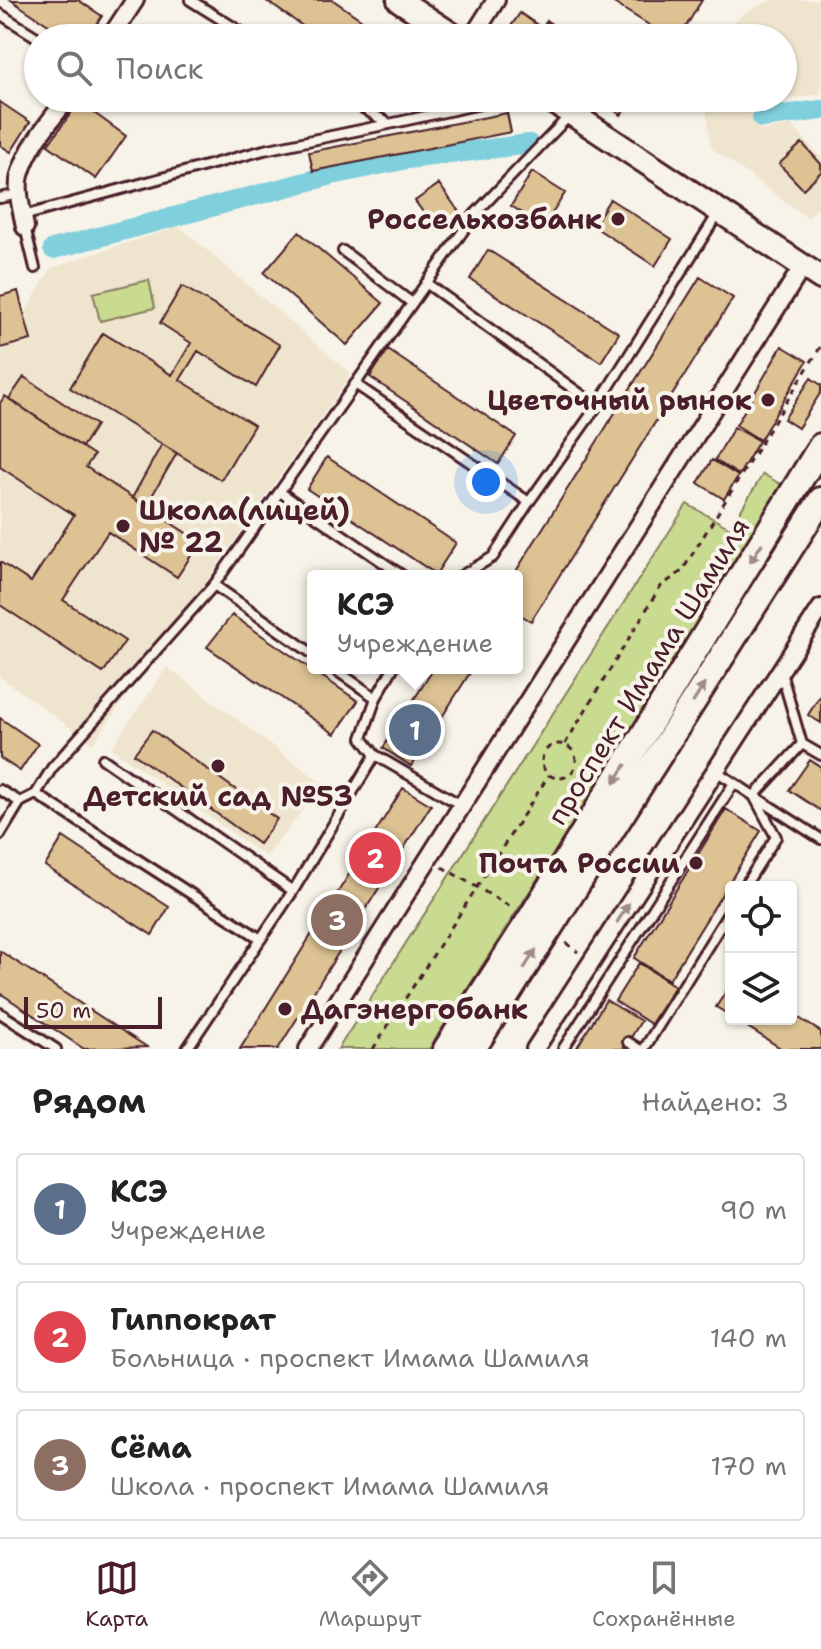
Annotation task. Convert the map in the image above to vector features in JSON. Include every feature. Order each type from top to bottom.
[{"type":"main road","name":"проспект Имама Шамиля","points":[[446,1049],[530,919],[821,446]]},
{"type":"main road","name":"проспект Имама Шамиля","points":[[473,1049],[821,501]]},
{"type":"street","points":[[119,24],[135,0]]},
{"type":"street","points":[[399,0],[436,24]]},
{"type":"street","points":[[481,24],[496,0]]},
{"type":"street","points":[[24,222],[19,194],[20,176],[36,141],[58,112]]},
{"type":"street","points":[[308,1049],[462,806],[812,272],[569,112]]},
{"type":"street","points":[[535,1049],[821,608]]},
{"type":"lane","points":[[190,0],[229,24]]},
{"type":"lane","points":[[0,14],[24,29]]},
{"type":"lane","points":[[370,112],[389,124]]},
{"type":"lane","points":[[35,268],[24,222],[264,150],[444,112]]},
{"type":"lane","points":[[0,835],[20,802],[36,794],[52,768],[214,585],[475,214],[572,114]]},
{"type":"lane","points":[[0,198],[19,194]]},
{"type":"lane","points":[[471,570],[493,557],[597,406],[720,211]]},
{"type":"lane","points":[[343,251],[412,303]]},
{"type":"lane","points":[[426,283],[597,406]]},
{"type":"lane","points":[[355,384],[529,502]]},
{"type":"lane","points":[[797,486],[821,501],[821,508]]},
{"type":"lane","points":[[280,492],[394,570]]},
{"type":"lane","points":[[214,585],[307,650]]},
{"type":"lane","points":[[781,671],[802,744],[821,755]]},
{"type":"lane","points":[[342,674],[376,698]]},
{"type":"lane","points":[[390,674],[376,698],[362,738],[375,755],[462,806]]},
{"type":"lane","points":[[754,796],[802,744]]},
{"type":"lane","points":[[187,1049],[293,891],[375,755]]},
{"type":"lane","points":[[103,759],[293,891]]},
{"type":"lane","points":[[716,771],[821,839]]},
{"type":"lane","points":[[563,1049],[734,783]]},
{"type":"lane","points":[[0,790],[20,802]]},
{"type":"lane","points":[[36,794],[261,939]]},
{"type":"lane","points":[[748,881],[776,837],[754,796]]},
{"type":"lane","points":[[628,1042],[641,1049],[725,918]]},
{"type":"lane","points":[[0,1013],[56,1049]]},
{"type":"lane","points":[[584,1015],[593,1021]]},
{"type":"path","points":[[565,744],[576,759],[572,771],[561,778],[549,775],[542,764],[545,751],[565,744],[660,587],[682,571],[821,346]]},
{"type":"path","points":[[373,1049],[549,775]]},
{"type":"path","points":[[428,859],[518,911]]},
{"type":"shaded area","points":[[772,0],[821,0],[821,94],[797,98],[797,24],[732,24],[744,13]]},
{"type":"shaded area","points":[[707,112],[760,112],[760,131],[791,125],[821,157],[821,204],[808,218],[711,148]]},
{"type":"shaded area","name":"Школа(лицей) № 22","points":[[179,226],[351,374],[93,744],[0,677],[0,356],[51,268]]},
{"type":"shaded area","name":"Детский сад №53","points":[[167,667],[323,784],[266,857],[111,748]]},
{"type":"green space","points":[[149,280],[155,308],[100,321],[93,293]]},
{"type":"green space","points":[[763,474],[787,488],[429,1049],[338,1049],[687,504],[730,528]]},
{"type":"building","points":[[11,0],[78,0],[102,16],[97,24],[47,24]]},
{"type":"building","points":[[265,0],[333,0],[368,24],[300,24]]},
{"type":"building","points":[[609,0],[702,0],[687,24],[648,24]]},
{"type":"building","points":[[520,13],[536,24],[512,24]]},
{"type":"building","points":[[0,102],[30,122],[11,152],[0,145]]},
{"type":"building","points":[[72,112],[93,112],[126,136],[96,179],[48,145]]},
{"type":"building","points":[[507,113],[511,132],[313,171],[309,152]]},
{"type":"building","points":[[802,143],[821,164],[821,172],[803,189],[779,164]]},
{"type":"building","points":[[532,172],[565,193],[544,226],[511,206]]},
{"type":"building","points":[[439,184],[460,213],[436,230],[415,201]]},
{"type":"building","points":[[610,199],[672,239],[655,266],[593,226]]},
{"type":"building","points":[[299,232],[383,303],[347,345],[264,273]]},
{"type":"building","points":[[488,250],[619,333],[601,362],[470,279]]},
{"type":"building","points":[[700,277],[733,298],[531,621],[523,616],[523,570],[517,570]]},
{"type":"building","points":[[182,286],[280,345],[256,387],[198,351],[180,380],[254,425],[221,480],[70,388],[103,333],[172,375],[191,343],[160,323]]},
{"type":"building","points":[[18,291],[31,340],[0,348],[0,296]]},
{"type":"building","points":[[782,346],[807,361],[760,440],[736,425]]},
{"type":"building","points":[[388,350],[516,436],[498,464],[370,377]]},
{"type":"building","points":[[24,377],[96,425],[82,447],[9,399]]},
{"type":"building","points":[[811,378],[821,385],[821,392],[798,428],[784,419]]},
{"type":"building","points":[[5,396],[94,455],[86,467],[200,542],[177,577],[108,532],[63,600],[125,641],[103,673],[0,605],[0,562],[31,582],[74,515],[0,467],[0,403]]},
{"type":"building","points":[[734,427],[759,441],[739,475],[715,460]]},
{"type":"building","points":[[162,444],[177,453],[146,506],[132,498]]},
{"type":"building","points":[[327,457],[456,543],[439,570],[430,570],[307,489]]},
{"type":"building","points":[[712,460],[738,476],[724,499],[698,483]]},
{"type":"building","points":[[232,615],[307,666],[307,674],[318,674],[358,701],[335,734],[207,647]]},
{"type":"building","points":[[430,674],[469,674],[411,766],[383,748]]},
{"type":"building","points":[[821,694],[821,723],[808,715]]},
{"type":"building","points":[[0,718],[38,744],[20,771],[0,758]]},
{"type":"building","points":[[152,730],[277,819],[259,844],[134,754]]},
{"type":"building","points":[[810,760],[821,767],[821,811],[789,790]]},
{"type":"building","points":[[403,788],[431,805],[278,1049],[240,1049]]},
{"type":"building","points":[[726,809],[761,831],[730,881],[725,881],[725,889],[669,980],[634,958]]},
{"type":"building","points":[[63,837],[169,907],[152,935],[45,866]]},
{"type":"building","points":[[0,951],[147,1047],[84,1049],[0,993]]},
{"type":"building","points":[[639,963],[675,986],[651,1024],[615,1001]]},
{"type":"building","points":[[725,993],[725,1012],[716,1007]]},
{"type":"building","points":[[606,1000],[641,1021],[624,1049],[576,1049]]},
{"type":"building","points":[[797,1017],[821,1032],[821,1049],[782,1049],[744,1025],[797,1025]]},
{"type":"waterway","points":[[762,118],[821,110]]},
{"type":"waterway","points":[[53,249],[332,175],[407,159],[529,144]]},
{"type":"place","name":"Россельхозбанк","points":[[618,219]]},
{"type":"place","name":"Цветочный рынок","points":[[768,400]]},
{"type":"place","name":"Школа(лицей) № 22","points":[[123,526]]},
{"type":"place","name":"КСЭ","points":[[415,730]]},
{"type":"place","name":"Детский сад №53","points":[[218,766]]},
{"type":"place","name":"Гиппократ","points":[[375,858]]},
{"type":"place","name":"Почта России","points":[[696,863]]},
{"type":"place","name":"Сёма","points":[[337,920]]},
{"type":"place","name":"Дагэнергобанк","points":[[285,1009]]}]
